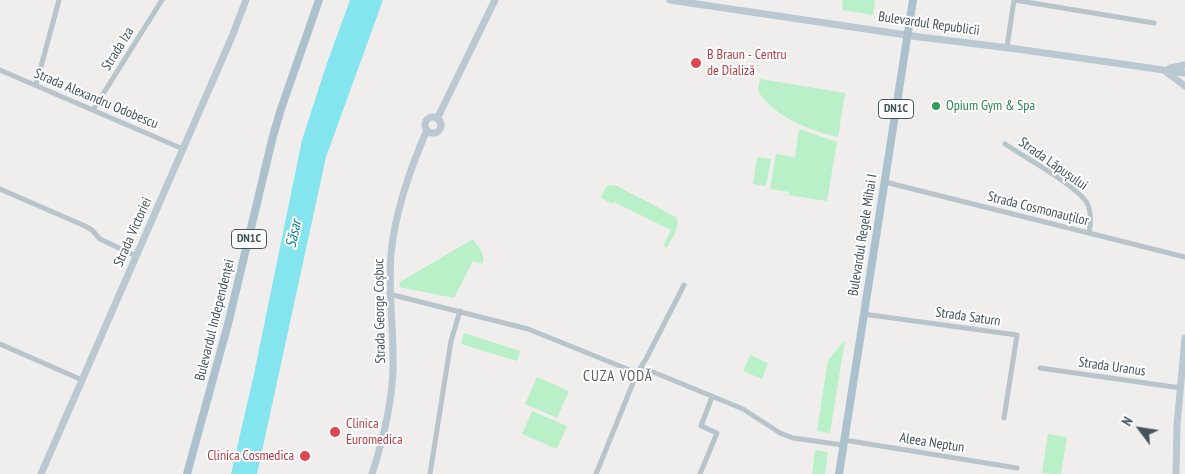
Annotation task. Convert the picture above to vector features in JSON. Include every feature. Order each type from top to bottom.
[{"type":"main road","name":"Bulevardul Independenței","points":[[187,474],[228,324],[281,109],[319,0]]},
{"type":"main road","name":"Bulevardul Regele Mihai I","points":[[839,474],[913,0]]},
{"type":"street","points":[[36,85],[59,0]]},
{"type":"street","name":"Strada Iza","points":[[93,110],[162,0]]},
{"type":"street","name":"Strada Victoriei","points":[[41,474],[246,0]]},
{"type":"street","name":"Bulevardul Republicii","points":[[670,0],[1185,73]]},
{"type":"street","points":[[1007,47],[1014,0],[1154,23]]},
{"type":"street","name":"Strada George Coșbuc","points":[[372,474],[385,428],[392,390],[393,348],[390,294],[391,259],[396,224],[407,183],[429,131],[426,121],[435,118],[495,2]]},
{"type":"street","points":[[1163,69],[1185,65]]},
{"type":"street","points":[[1163,69],[1185,86]]},
{"type":"street","name":"Strada Alexandru Odobescu","points":[[0,70],[183,149]]},
{"type":"street","name":"Strada George Coșbuc","points":[[429,131],[436,132],[440,128],[440,123],[435,118]]},
{"type":"street","name":"Strada Lăpușului","points":[[1005,144],[1080,195],[1087,203],[1090,214],[1089,233]]},
{"type":"street","name":"Strada Cosmonauților","points":[[885,182],[1185,257]]},
{"type":"street","points":[[0,189],[85,226],[92,230],[100,239],[136,256]]},
{"type":"street","points":[[596,474],[638,373],[684,285]]},
{"type":"street","points":[[390,294],[544,334],[638,373]]},
{"type":"street","points":[[430,474],[451,341],[460,311]]},
{"type":"street","name":"Strada Saturn","points":[[863,314],[1017,335],[1004,418]]},
{"type":"street","points":[[1176,474],[1181,426],[1181,388],[1185,338]]},
{"type":"street","points":[[0,344],[82,380]]},
{"type":"street","name":"Aleea Neptun","points":[[641,367],[743,409],[770,428],[792,438],[843,442],[1017,468]]},
{"type":"street","name":"Strada Uranus","points":[[1040,368],[1181,388]]},
{"type":"street","points":[[700,474],[717,432],[701,426],[712,397]]},
{"type":"green space","points":[[843,0],[875,0],[873,15],[842,10]]},
{"type":"green space","points":[[760,79],[845,93],[838,137],[804,126],[773,108],[758,91]]},
{"type":"green space","points":[[799,129],[837,142],[827,201],[788,195],[789,192],[770,189],[776,154],[795,157]]},
{"type":"green space","points":[[757,157],[771,159],[766,186],[753,184]]},
{"type":"green space","points":[[611,185],[617,186],[676,217],[677,229],[667,248],[663,246],[671,230],[614,202],[613,204],[601,198],[606,187]]},
{"type":"green space","points":[[473,239],[481,251],[483,261],[482,264],[473,261],[454,298],[399,287],[400,282]]},
{"type":"green space","points":[[464,333],[520,351],[517,361],[461,344]]},
{"type":"green space","points":[[845,340],[830,433],[817,431],[828,360]]},
{"type":"green space","points":[[750,355],[768,363],[762,379],[743,371]]},
{"type":"green space","points":[[537,377],[569,391],[557,418],[525,404]]},
{"type":"green space","points":[[532,411],[567,426],[557,449],[522,434]]},
{"type":"green space","points":[[1048,434],[1067,437],[1061,474],[1042,473]]},
{"type":"green space","points":[[815,450],[828,452],[825,474],[812,474]]},
{"type":"water","name":"Săsar","points":[[350,0],[383,0],[326,157],[257,474],[231,474],[254,374],[302,140]]},
{"type":"place","name":"B Braun - Centru de Dializă","points":[[696,63]]},
{"type":"place","name":"Opium Gym & Spa","points":[[936,106]]},
{"type":"place","name":"Clinica Euromedica","points":[[335,432]]},
{"type":"place","name":"Clinica Cosmedica","points":[[305,456]]},
{"type":"district","name":"CUZA VODĂ","points":[[618,377]]}]
